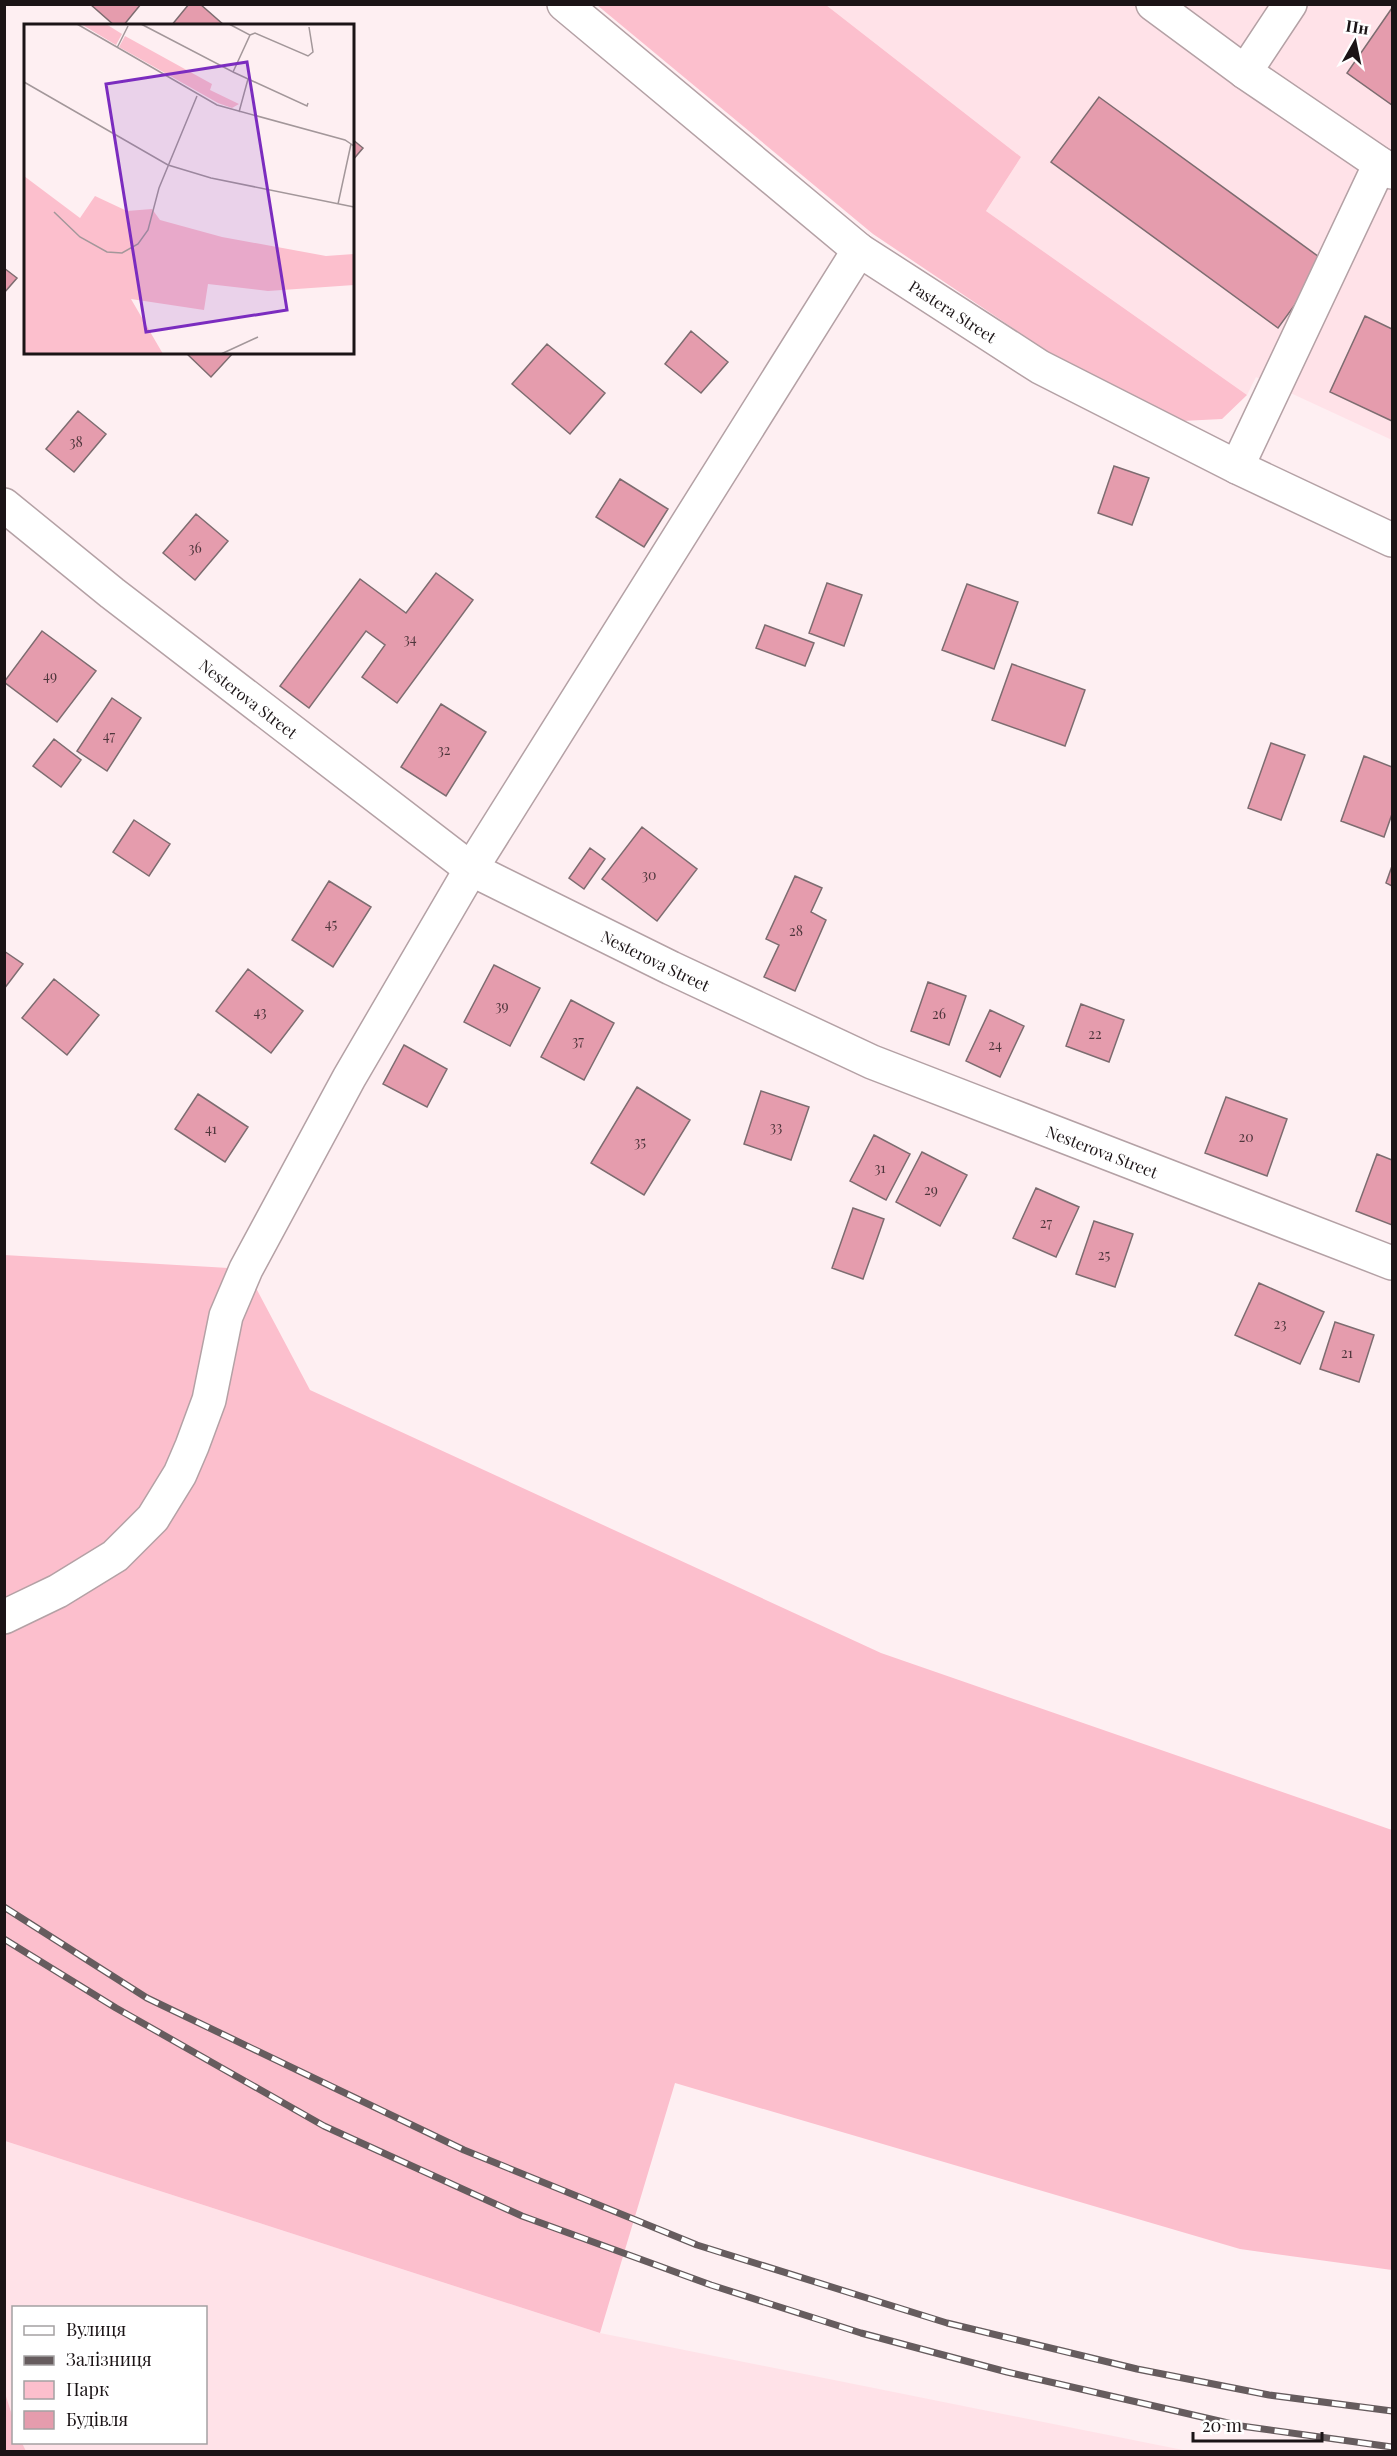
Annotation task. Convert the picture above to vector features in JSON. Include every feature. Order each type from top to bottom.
[{"type":"street","name":"Pastera Street","points":[[564,4],[859,250],[1040,367],[1237,467],[1392,540]]},
{"type":"street","points":[[1153,4],[1245,72],[1386,168],[1237,467]]},
{"type":"street","points":[[1245,72],[1290,4]]},
{"type":"street","points":[[4,1617],[58,1591],[115,1556],[153,1518],[180,1474],[192,1446],[209,1400],[226,1316],[246,1269],[349,1078],[471,869],[859,250]]},
{"type":"street","name":"Nesterova Street","points":[[4,505],[112,593],[471,869],[671,968],[872,1062],[1392,1263]]},
{"type":"shaded area","points":[[826,5],[1392,5],[1392,440],[1256,377],[1247,395],[986,211],[1021,157]]},
{"type":"shaded area","points":[[5,2141],[600,2333],[1188,2451],[26,2451],[22,2444],[207,2444],[207,2306],[12,2306],[12,2415],[5,2393]]},
{"type":"green space","points":[[597,5],[826,5],[1021,157],[986,211],[1247,395],[1222,419],[1182,421],[1053,355],[873,234]]},
{"type":"green space","points":[[4,1255],[246,1269],[310,1390],[881,1653],[1392,1830],[1392,2270],[1240,2249],[675,2083],[600,2333],[5,2141]]},
{"type":"green space","points":[[5,2393],[12,2415],[12,2444],[22,2444],[26,2451],[5,2451]]},
{"type":"building","points":[[90,4],[141,4],[125,24],[113,24]]},
{"type":"building","points":[[189,4],[200,4],[223,24],[173,24]]},
{"type":"building","points":[[1392,8],[1392,105],[1347,73]]},
{"type":"building","points":[[1099,97],[1326,262],[1278,328],[1051,162]]},
{"type":"building","points":[[354,141],[363,148],[354,159]]},
{"type":"building","points":[[4,268],[17,278],[4,293]]},
{"type":"building","points":[[1365,316],[1392,329],[1392,421],[1330,392]]},
{"type":"building","points":[[691,331],[728,362],[701,393],[665,364]]},
{"type":"building","points":[[547,344],[605,393],[570,434],[512,384]]},
{"type":"building","points":[[187,354],[232,354],[211,377]]},
{"type":"building","points":[[78,411],[106,434],[74,472],[46,449]]},
{"type":"building","points":[[1114,466],[1149,478],[1132,525],[1098,513]]},
{"type":"building","points":[[620,479],[668,509],[644,547],[596,517]]},
{"type":"building","points":[[196,514],[228,541],[195,580],[163,553]]},
{"type":"building","points":[[436,573],[473,600],[397,703],[362,677],[385,645],[366,631],[309,708],[280,686],[360,579],[406,613]]},
{"type":"building","points":[[827,583],[862,595],[844,646],[809,633]]},
{"type":"building","points":[[967,584],[1018,602],[994,669],[942,650]]},
{"type":"building","points":[[765,625],[814,643],[805,666],[756,648]]},
{"type":"building","points":[[42,631],[96,671],[57,722],[4,682]]},
{"type":"building","points":[[1012,664],[1085,690],[1065,746],[992,720]]},
{"type":"building","points":[[112,698],[141,718],[107,771],[77,751]]},
{"type":"building","points":[[441,704],[486,732],[446,796],[401,767]]},
{"type":"building","points":[[54,739],[81,760],[61,787],[33,766]]},
{"type":"building","points":[[1271,743],[1305,755],[1281,820],[1248,808]]},
{"type":"building","points":[[1364,756],[1392,767],[1392,814],[1384,837],[1341,821]]},
{"type":"building","points":[[134,820],[170,844],[149,876],[113,852]]},
{"type":"building","points":[[642,827],[697,869],[657,921],[602,879]]},
{"type":"building","points":[[590,848],[605,859],[584,889],[569,878]]},
{"type":"building","points":[[1392,866],[1392,886],[1386,883]]},
{"type":"building","points":[[795,876],[822,888],[811,912],[826,920],[795,991],[764,977],[779,945],[766,939]]},
{"type":"building","points":[[329,881],[371,907],[333,967],[292,940]]},
{"type":"building","points":[[4,951],[23,964],[4,989]]},
{"type":"building","points":[[494,965],[540,988],[510,1046],[464,1022]]},
{"type":"building","points":[[248,969],[303,1011],[271,1053],[216,1011]]},
{"type":"building","points":[[54,979],[99,1015],[67,1055],[22,1018]]},
{"type":"building","points":[[928,982],[966,996],[949,1045],[911,1031]]},
{"type":"building","points":[[571,1000],[614,1023],[584,1080],[541,1057]]},
{"type":"building","points":[[1081,1004],[1124,1020],[1109,1062],[1066,1046]]},
{"type":"building","points":[[990,1010],[1024,1026],[1000,1077],[966,1061]]},
{"type":"building","points":[[404,1045],[447,1069],[427,1107],[383,1084]]},
{"type":"building","points":[[637,1087],[690,1120],[644,1195],[591,1163]]},
{"type":"building","points":[[761,1091],[809,1107],[791,1160],[744,1144]]},
{"type":"building","points":[[198,1094],[248,1127],[225,1162],[175,1129]]},
{"type":"building","points":[[1226,1097],[1287,1119],[1267,1176],[1205,1153]]},
{"type":"building","points":[[874,1135],[910,1154],[886,1200],[850,1181]]},
{"type":"building","points":[[922,1152],[967,1175],[940,1226],[896,1202]]},
{"type":"building","points":[[1377,1154],[1392,1160],[1392,1225],[1356,1211]]},
{"type":"building","points":[[1036,1188],[1079,1207],[1056,1257],[1013,1238]]},
{"type":"building","points":[[853,1208],[884,1219],[863,1279],[832,1268]]},
{"type":"building","points":[[1094,1221],[1133,1234],[1115,1287],[1076,1274]]},
{"type":"building","points":[[1259,1283],[1324,1312],[1300,1364],[1235,1335]]},
{"type":"building","points":[[1335,1322],[1374,1335],[1359,1382],[1320,1369]]},
{"type":"railway","points":[[4,1907],[147,1998],[464,2150],[697,2245],[947,2323],[1137,2369],[1269,2395],[1392,2411]]},
{"type":"railway","points":[[4,1939],[116,2008],[324,2126],[522,2216],[711,2285],[861,2333],[1007,2372],[1241,2426],[1392,2447]]}]
